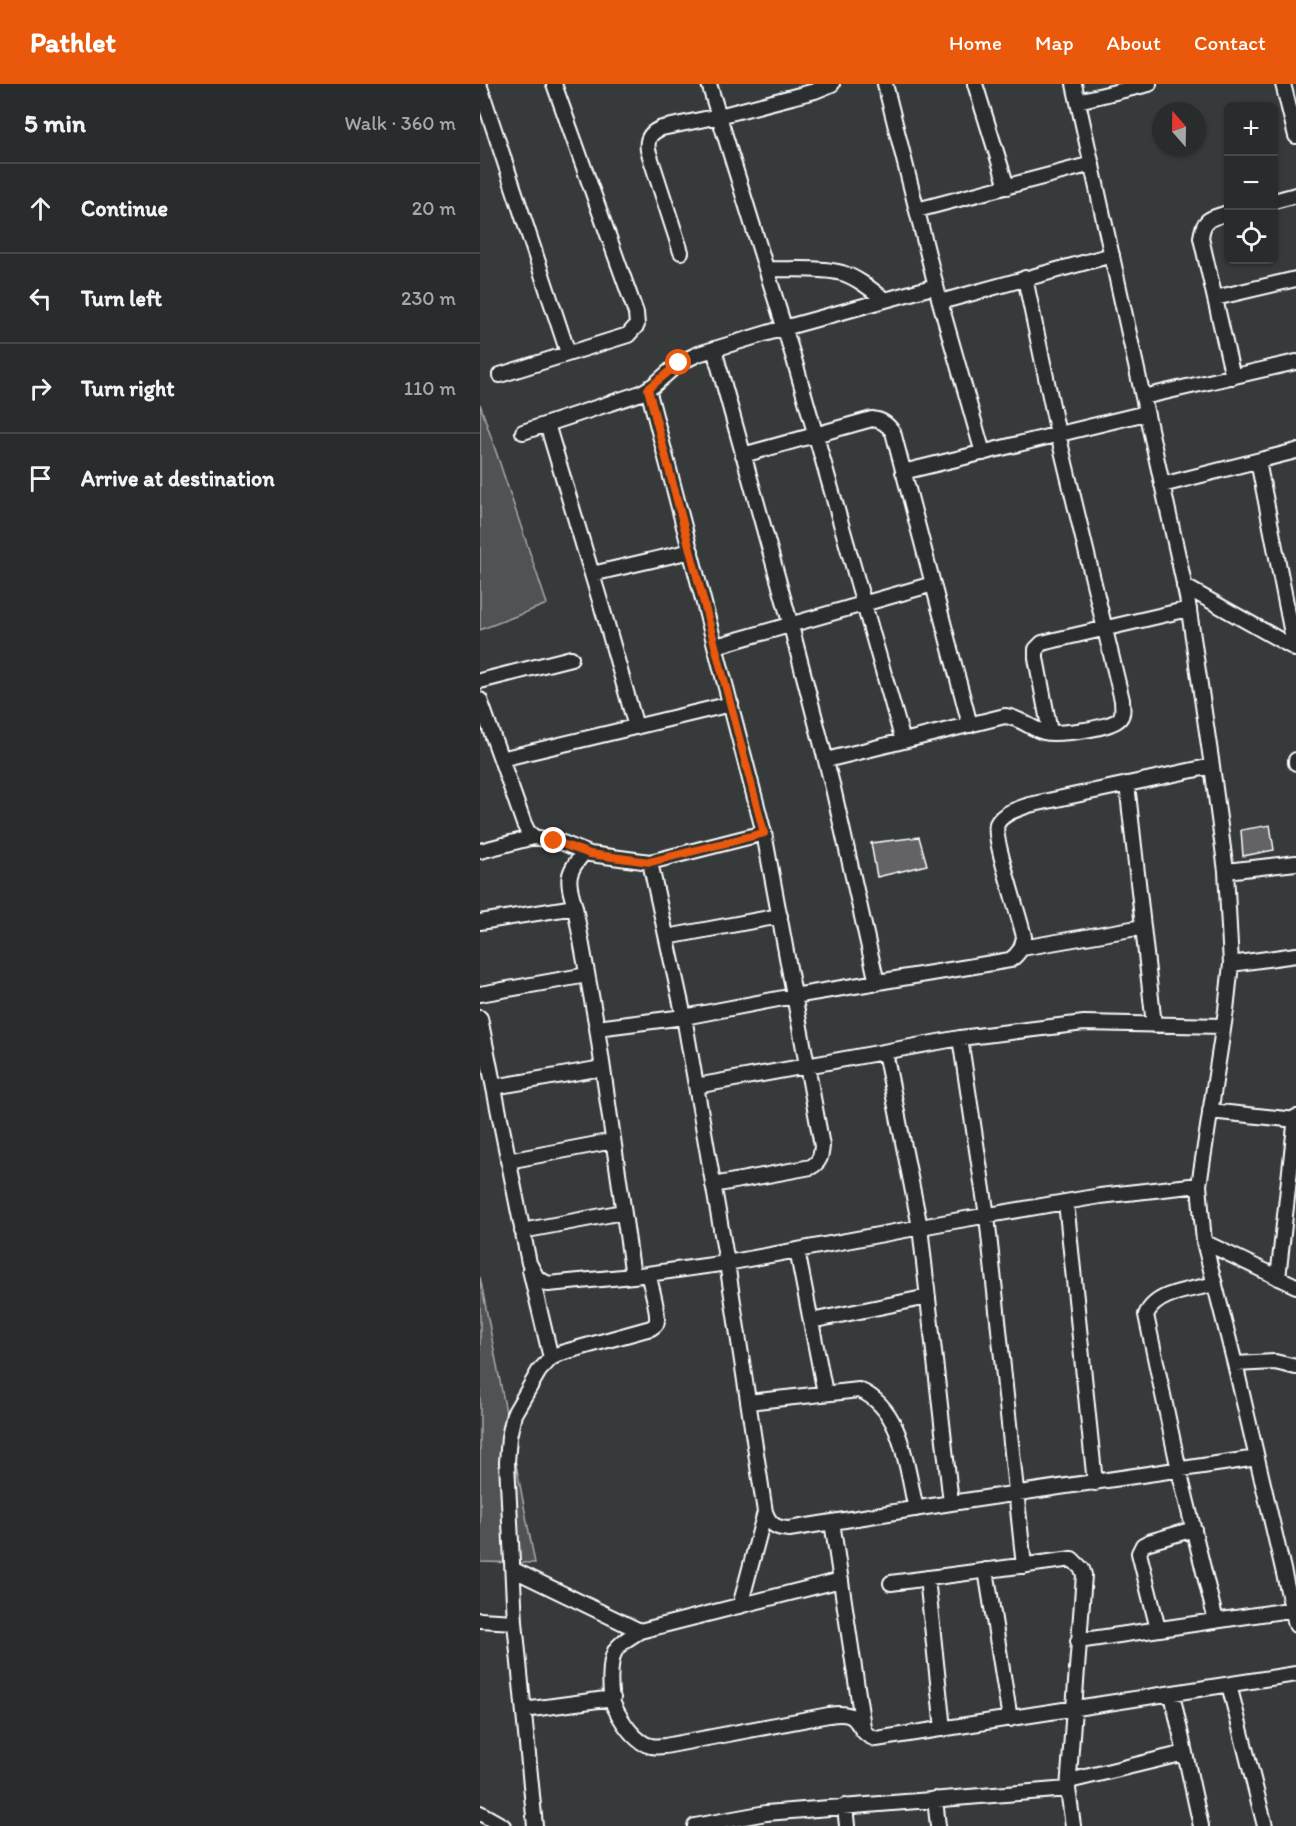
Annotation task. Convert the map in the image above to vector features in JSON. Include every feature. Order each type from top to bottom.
[{"type":"street","points":[[500,375],[628,335],[637,325],[636,313],[554,84]]},
{"type":"street","points":[[709,84],[784,327],[903,741]]},
{"type":"street","points":[[681,252],[647,143],[655,130],[719,116],[814,91],[832,84]]},
{"type":"street","points":[[885,84],[940,302],[983,453]]},
{"type":"street","points":[[975,84],[1007,186]]},
{"type":"street","points":[[1074,84],[1189,609],[1212,766],[1226,872],[1231,964],[1199,1185],[1204,1242],[1296,1625]]},
{"type":"street","points":[[1078,101],[1149,84]]},
{"type":"street","points":[[1283,84],[1296,136]]},
{"type":"street","points":[[480,87],[568,353]]},
{"type":"street","points":[[917,210],[1092,164]]},
{"type":"street","points":[[1278,200],[1296,195]]},
{"type":"street","points":[[1224,214],[1210,218],[1202,226],[1201,238],[1233,377]]},
{"type":"street","points":[[940,302],[1112,255]]},
{"type":"street","points":[[766,269],[841,273],[859,281],[885,300]]},
{"type":"street","points":[[826,760],[1005,716],[1015,717],[1043,732],[1066,732],[1109,725],[1120,718],[1123,710],[1122,700],[1058,434],[1025,278]]},
{"type":"street","points":[[1215,298],[1296,279]]},
{"type":"street","points":[[523,432],[641,393],[679,363],[714,349],[784,327],[936,286]]},
{"type":"street","points":[[714,349],[826,760],[878,983]]},
{"type":"street","points":[[1143,397],[1296,362]]},
{"type":"street","points":[[648,389],[764,833],[822,1146],[821,1158],[811,1167],[713,1185]]},
{"type":"street","points":[[903,472],[1146,413]]},
{"type":"street","points":[[743,455],[872,419],[880,420],[888,425],[893,432],[970,725]]},
{"type":"street","points":[[547,424],[636,727]]},
{"type":"street","points":[[1162,485],[1296,451]]},
{"type":"street","points":[[1258,461],[1296,649]]},
{"type":"street","points":[[592,574],[691,551]]},
{"type":"street","points":[[716,646],[933,584]]},
{"type":"street","points":[[1184,586],[1296,649]]},
{"type":"street","points":[[1050,732],[1036,658],[1036,649],[1042,643],[1189,609]]},
{"type":"street","points":[[480,681],[572,658]]},
{"type":"street","points":[[480,700],[524,824],[534,837]]},
{"type":"street","points":[[501,759],[731,704]]},
{"type":"street","points":[[597,1028],[684,1017],[1010,960],[1022,948],[1024,938],[999,847],[996,831],[998,822],[1008,813],[1029,805],[1212,766]]},
{"type":"street","points":[[1127,784],[1154,1025]]},
{"type":"street","points":[[480,851],[534,837],[563,843],[590,854],[650,862],[764,833]]},
{"type":"street","points":[[585,852],[571,868],[570,892],[575,907],[597,1028],[633,1276]]},
{"type":"street","points":[[650,862],[684,1017],[727,1263],[765,1512],[769,1521],[778,1528],[789,1529],[1017,1492],[1095,1483],[1257,1458]]},
{"type":"street","points":[[1226,872],[1296,862]]},
{"type":"street","points":[[480,922],[575,907]]},
{"type":"street","points":[[667,937],[780,916]]},
{"type":"street","points":[[1022,948],[1143,927]]},
{"type":"street","points":[[1231,964],[1296,955]]},
{"type":"street","points":[[480,994],[587,975]]},
{"type":"street","points":[[480,1018],[522,1231],[551,1358]]},
{"type":"street","points":[[696,1086],[960,1038],[1084,1023],[1223,1026]]},
{"type":"street","points":[[960,1038],[987,1216],[1024,1566]]},
{"type":"street","points":[[885,1052],[920,1227],[951,1503]]},
{"type":"street","points":[[494,1087],[602,1068]]},
{"type":"street","points":[[1210,1111],[1296,1119],[1278,1278]]},
{"type":"street","points":[[508,1161],[613,1141]]},
{"type":"street","points":[[529,1263],[537,1278],[548,1284],[633,1276],[727,1263],[1066,1202],[1199,1185]]},
{"type":"street","points":[[1066,1202],[1095,1483]]},
{"type":"street","points":[[522,1231],[623,1212]]},
{"type":"street","points":[[1204,1242],[1296,1286]]},
{"type":"street","points":[[797,1250],[825,1393]]},
{"type":"street","points":[[535,1826],[515,1622],[507,1462],[511,1425],[514,1414],[539,1371],[551,1358],[655,1325],[657,1321],[648,1274]]},
{"type":"street","points":[[1215,1284],[1157,1300],[1149,1307],[1146,1315],[1179,1470],[1216,1621]]},
{"type":"street","points":[[811,1321],[928,1298]]},
{"type":"street","points":[[1235,1364],[1275,1362],[1296,1367]]},
{"type":"street","points":[[748,1402],[859,1390],[869,1394],[888,1413],[900,1439],[916,1509]]},
{"type":"street","points":[[740,1606],[765,1512]]},
{"type":"street","points":[[832,1522],[863,1730]]},
{"type":"street","points":[[1158,1629],[1139,1553],[1143,1545],[1149,1542],[1194,1529]]},
{"type":"street","points":[[891,1583],[1072,1559],[1082,1569],[1084,1575],[1069,1785],[1073,1826]]},
{"type":"street","points":[[514,1570],[640,1631]]},
{"type":"street","points":[[986,1570],[1010,1719]]},
{"type":"street","points":[[927,1578],[942,1729]]},
{"type":"street","points":[[841,1580],[640,1631],[623,1641],[615,1651],[609,1666],[613,1704],[629,1730],[640,1741],[651,1746],[665,1746],[837,1713],[851,1715],[867,1735],[876,1739],[1296,1674]]},
{"type":"street","points":[[1078,1641],[1294,1609]]},
{"type":"street","points":[[480,1620],[515,1622]]},
{"type":"street","points":[[1229,1685],[1265,1826]]},
{"type":"street","points":[[1172,1694],[1201,1826]]},
{"type":"street","points":[[524,1710],[613,1698]]},
{"type":"street","points":[[695,1826],[767,1819],[845,1806],[1069,1785],[1185,1753]]},
{"type":"street","points":[[935,1799],[938,1826]]},
{"type":"street","points":[[845,1806],[847,1826]]},
{"type":"street","points":[[480,1813],[503,1826]]},
{"type":"shaded area","points":[[480,404],[547,604],[480,630]]},
{"type":"shaded area","points":[[480,1277],[535,1563],[480,1562]]},
{"type":"building","points":[[1270,825],[1274,850],[1243,856],[1241,830]]},
{"type":"building","points":[[919,837],[927,865],[877,877],[871,843]]},
{"type":"route","points":[[554,841],[590,854],[650,862],[764,833],[648,389],[679,363]]}]
